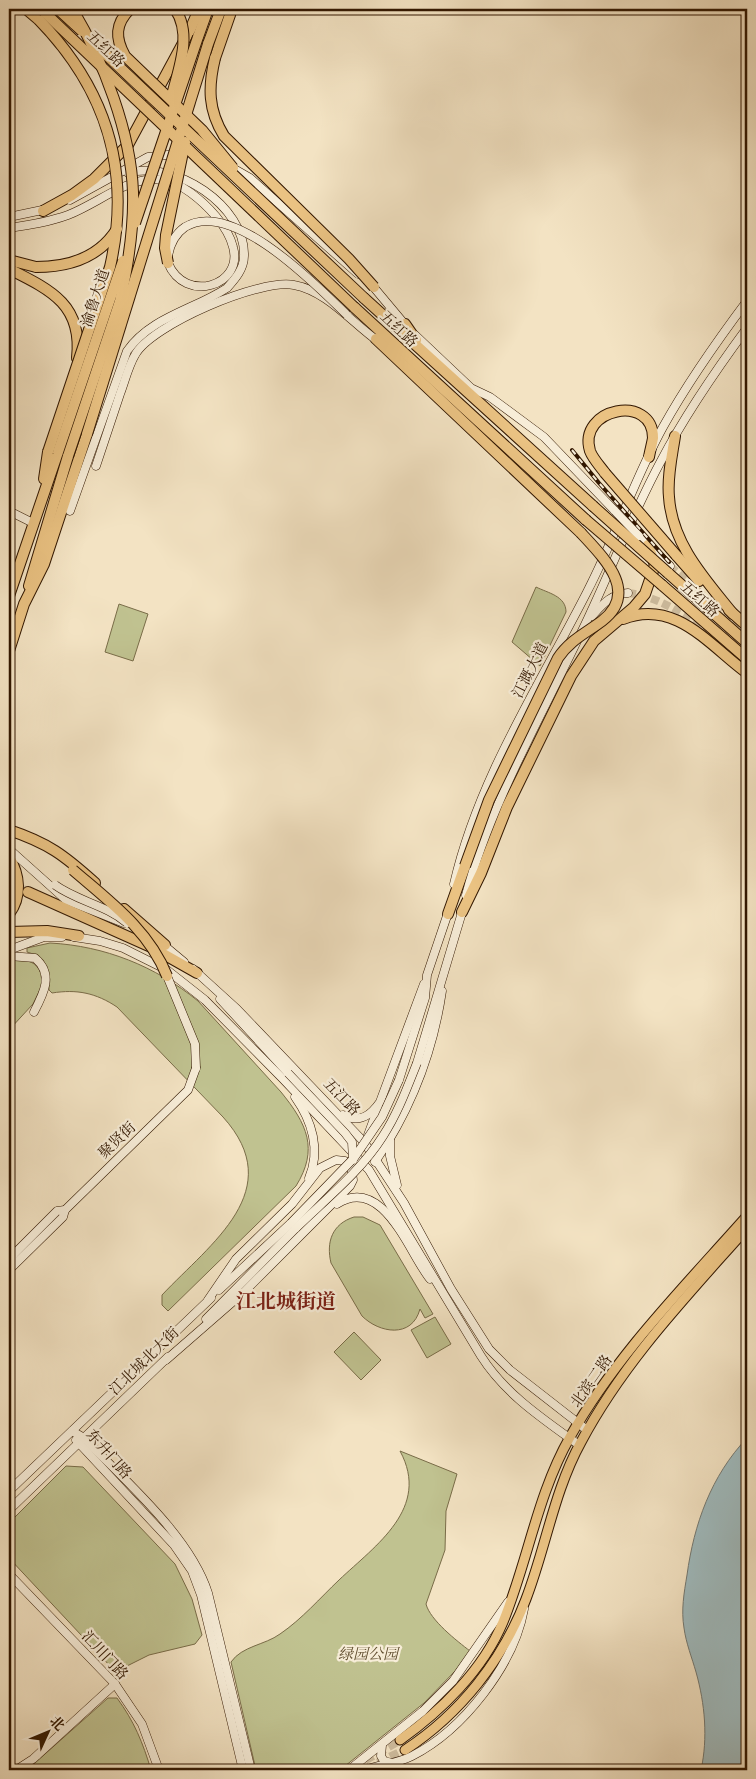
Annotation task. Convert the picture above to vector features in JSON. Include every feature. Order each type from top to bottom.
[{"type":"highway","points":[[9,651],[24,604],[76,368],[110,267],[117,239],[118,184],[110,138],[102,112],[77,64],[39,20],[26,9]]},
{"type":"highway","name":"五红路","points":[[41,9],[424,373],[586,520],[747,659]]},
{"type":"highway","name":"五红路","points":[[58,9],[248,182],[364,298],[428,358],[669,570],[747,643]]},
{"type":"highway","points":[[58,453],[120,301],[128,250],[133,189],[111,88],[99,57],[72,9]]},
{"type":"highway","points":[[130,9],[121,21],[117,32],[119,45],[125,56],[202,130],[248,182]]},
{"type":"highway","points":[[161,146],[185,38],[184,23],[176,9]]},
{"type":"highway","points":[[43,211],[72,195],[94,179],[128,145],[190,30],[199,9]]},
{"type":"highway","name":"渝鲁大道","points":[[9,596],[208,9]]},
{"type":"highway","points":[[24,604],[44,564],[91,436],[208,44],[221,9]]},
{"type":"highway","points":[[230,9],[210,81],[210,102],[218,126],[224,136],[349,259],[374,287]]},
{"type":"highway","points":[[168,263],[165,248],[168,223],[197,83]]},
{"type":"highway","points":[[9,260],[36,267],[57,267],[77,262],[92,254],[115,232],[128,207],[133,189]]},
{"type":"highway","points":[[9,269],[31,280],[59,299],[68,308],[79,334],[76,368]]},
{"type":"highway","points":[[404,324],[428,358],[470,388]]},
{"type":"highway","points":[[376,340],[581,533],[614,573],[618,590],[615,606],[603,620],[568,645],[558,658],[489,800],[448,914]]},
{"type":"highway","points":[[424,373],[455,414]]},
{"type":"highway","points":[[648,457],[653,438],[646,420],[630,411],[621,409],[610,412],[600,419],[589,438],[590,450],[605,474],[676,555],[747,626]]},
{"type":"highway","points":[[674,436],[669,473],[669,497],[679,539],[705,580],[733,614]]},
{"type":"highway","points":[[462,912],[481,873],[506,807],[570,676],[589,648],[634,607],[645,594],[655,565],[648,545]]},
{"type":"highway","points":[[610,627],[638,614],[659,614],[671,617],[690,627],[747,673]]},
{"type":"highway","points":[[9,830],[40,841],[72,861],[165,945]]},
{"type":"highway","points":[[40,841],[144,935],[160,958],[167,976]]},
{"type":"highway","points":[[9,858],[18,886],[15,903],[9,914]]},
{"type":"highway","points":[[28,892],[151,947],[201,976]]},
{"type":"highway","points":[[9,932],[47,931],[79,936]]},
{"type":"main road","points":[[214,29],[230,9]]},
{"type":"main road","points":[[9,217],[43,211],[77,197],[148,157],[164,154],[189,154],[230,166],[374,287],[404,324],[470,388],[490,397],[544,437],[648,545],[669,570]]},
{"type":"main road","points":[[70,511],[91,436],[122,361],[135,340],[153,325],[227,288],[241,270],[244,258],[244,246],[232,219],[211,196],[193,182],[174,174],[148,170],[136,170],[110,179]]},
{"type":"main road","points":[[9,228],[69,214],[123,186],[141,180],[174,184],[190,191],[203,202],[229,237],[234,248],[233,264],[225,276],[216,284],[208,287],[188,285],[172,272],[168,263],[171,244],[181,230],[199,222],[217,222],[252,237],[283,257],[376,340],[424,373]]},
{"type":"main road","points":[[96,466],[135,354],[143,343],[163,329],[228,298],[269,284],[294,284],[319,296],[347,315]]},
{"type":"main road","name":"江溉大道","points":[[293,1226],[354,1158],[382,1117],[399,1080],[425,998],[427,975],[448,914],[459,863],[485,790],[588,590],[664,426],[710,350],[747,301]]},
{"type":"main road","name":"江溉大道","points":[[293,1226],[348,1179],[382,1138],[395,1116],[417,1063],[430,1014],[445,972],[473,870],[498,805],[587,621],[659,463],[674,436],[747,328]]},
{"type":"main road","points":[[9,511],[33,523]]},
{"type":"main road","points":[[587,621],[609,598],[617,593],[628,592]]},
{"type":"main road","name":"五江路","points":[[9,850],[25,862],[66,900],[130,925],[165,945],[237,1009],[364,1142],[404,1203],[480,1338],[510,1370],[587,1430]]},
{"type":"main road","points":[[25,862],[55,885],[75,897],[107,910],[123,920],[151,949],[167,976]]},
{"type":"main road","name":"五江路","points":[[9,950],[44,937],[79,936],[123,948],[167,970],[205,1000],[286,1076],[370,1170],[480,1356],[499,1381],[579,1444]]},
{"type":"main road","points":[[9,956],[35,958],[44,968],[46,986],[34,1012]]},
{"type":"main road","points":[[370,1170],[390,1139],[420,1076],[439,1016],[445,972]]},
{"type":"main road","points":[[358,1157],[427,975]]},
{"type":"main road","name":"聚贤街","points":[[9,1270],[63,1217],[65,1210],[188,1090],[196,1068],[195,1044],[167,976]]},
{"type":"main road","points":[[201,976],[286,1076],[352,1142],[353,1162],[348,1179]]},
{"type":"main road","points":[[286,1076],[312,1132],[314,1162],[306,1186]]},
{"type":"main road","points":[[336,1111],[352,1119],[363,1118],[370,1115],[380,1102]]},
{"type":"main road","points":[[390,1139],[392,1168],[404,1203]]},
{"type":"main road","points":[[166,1360],[244,1292],[326,1210],[353,1180],[351,1166],[345,1161],[336,1160],[326,1163],[292,1204],[236,1259],[208,1300]]},
{"type":"main road","points":[[326,1210],[344,1199],[363,1198],[379,1205],[389,1214],[419,1266],[443,1294]]},
{"type":"main road","name":"聚贤街","points":[[9,1259],[57,1212],[65,1210]]},
{"type":"main road","name":"北滨二路","points":[[400,1740],[432,1715],[468,1677],[496,1635],[513,1594],[545,1490],[578,1423],[619,1364],[747,1216]]},
{"type":"main road","name":"江北城北大街","points":[[9,1492],[208,1300],[293,1226]]},
{"type":"main road","name":"江北城北大街","points":[[9,1510],[166,1360],[293,1226]]},
{"type":"main road","name":"北滨二路","points":[[365,1770],[397,1763],[411,1757],[440,1737],[485,1690],[515,1644],[521,1626],[526,1599],[564,1478],[579,1444],[626,1368],[747,1228]]},
{"type":"main road","points":[[544,1418],[555,1416],[555,1406]]},
{"type":"main road","name":"东升门路","points":[[72,1431],[84,1438],[180,1541],[199,1568],[208,1592],[251,1770]]},
{"type":"main road","name":"东升门路","points":[[72,1431],[78,1444],[174,1545],[192,1571],[201,1595],[243,1770]]},
{"type":"main road","name":"汇川门路","points":[[9,1574],[115,1684],[142,1724],[159,1770]]},
{"type":"main road","name":"北滨二路","points":[[349,1770],[364,1761],[423,1711],[453,1681],[513,1594]]},
{"type":"main road","name":"北滨二路","points":[[405,1750],[451,1714],[477,1684],[506,1640],[526,1599]]},
{"type":"main road","points":[[16,1770],[33,1760],[115,1684]]},
{"type":"main road","points":[[383,1743],[380,1750],[382,1759],[386,1762],[397,1763]]},
{"type":"green space","points":[[536,587],[560,599],[566,612],[540,666],[512,642]]},
{"type":"green space","points":[[119,604],[148,614],[133,661],[105,652]]},
{"type":"green space","points":[[50,943],[90,948],[128,960],[147,968],[198,1001],[281,1092],[298,1115],[307,1137],[307,1160],[296,1186],[168,1311],[162,1305],[162,1295],[220,1235],[236,1214],[246,1192],[248,1168],[241,1143],[223,1117],[117,1007],[101,998],[86,993],[52,993],[49,990],[46,966],[34,954],[27,952],[27,948]]},
{"type":"green space","points":[[17,959],[35,964],[44,981],[33,1004],[9,1030],[9,960]]},
{"type":"green space","points":[[354,1217],[363,1217],[380,1225],[433,1314],[425,1318],[420,1309],[416,1319],[410,1325],[403,1329],[394,1330],[377,1326],[362,1316],[331,1263],[329,1248],[332,1235],[340,1224]]},
{"type":"green space","points":[[435,1317],[451,1344],[427,1358],[411,1330]]},
{"type":"green space","points":[[354,1332],[381,1360],[361,1380],[334,1352]]},
{"type":"green space","name":"绿园公园","points":[[400,1451],[457,1474],[446,1511],[445,1550],[426,1604],[438,1623],[470,1651],[456,1670],[424,1703],[345,1766],[335,1770],[256,1770],[231,1662],[241,1652],[274,1638],[296,1622],[383,1539],[395,1524],[404,1508],[409,1490],[408,1471]]},
{"type":"green space","points":[[66,1466],[83,1467],[175,1564],[192,1599],[202,1635],[195,1644],[149,1655],[121,1669],[111,1667],[9,1558],[9,1523]]},
{"type":"green space","points":[[108,1698],[117,1698],[128,1715],[141,1741],[151,1770],[27,1770]]},
{"type":"water","points":[[747,1438],[747,1770],[701,1770],[705,1733],[703,1709],[699,1684],[684,1628],[685,1588],[694,1537],[706,1502],[723,1468]]},
{"type":"tunnel","points":[[670,566],[747,635]]},
{"type":"tunnel","points":[[628,593],[651,598],[662,603],[683,614],[712,634]]},
{"type":"tunnel","points":[[9,885],[28,892]]},
{"type":"tunnel","points":[[365,1760],[400,1740]]},
{"type":"tunnel","points":[[378,1763],[405,1750]]},
{"type":"railway","points":[[572,450],[669,562]]},
{"type":"district","name":"江北城街道","points":[[286,1301]]}]
